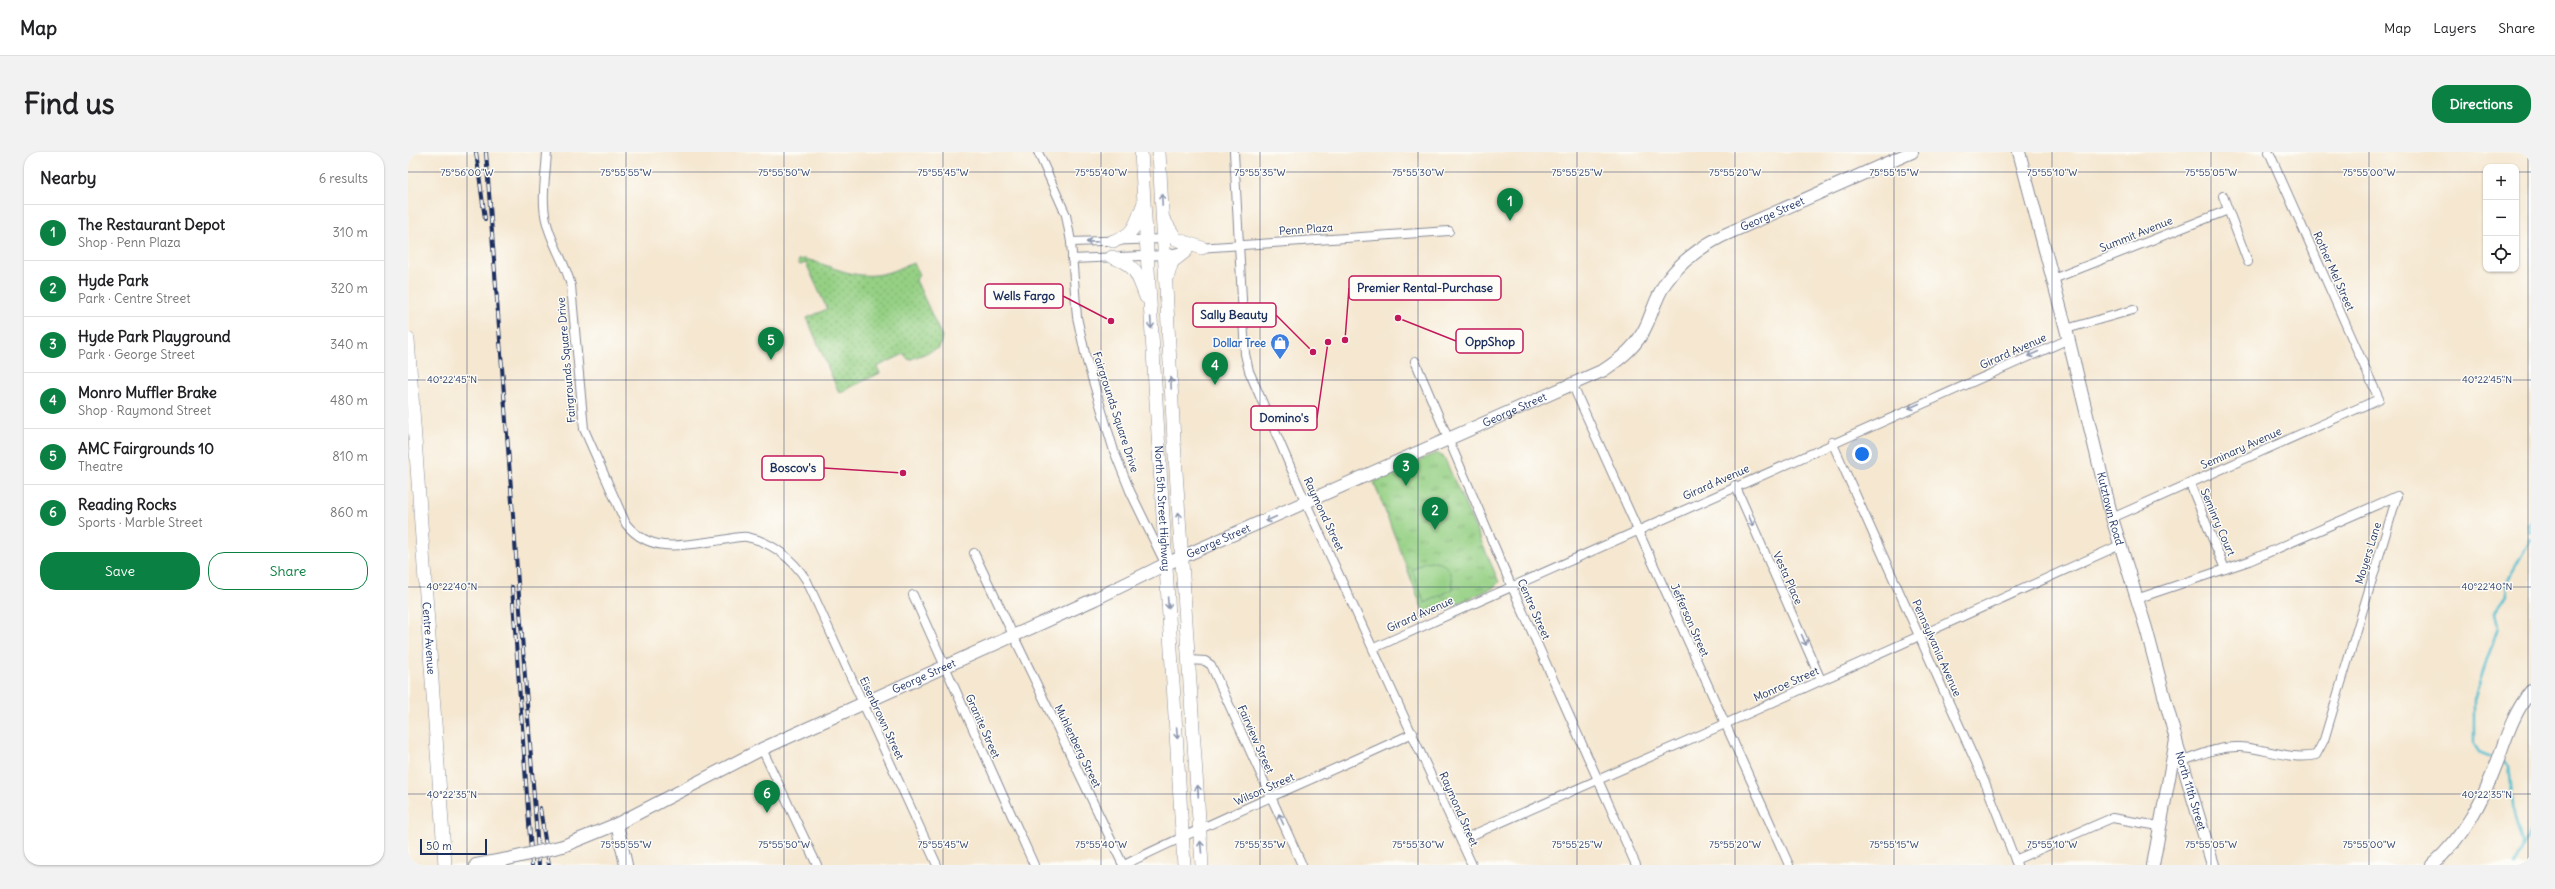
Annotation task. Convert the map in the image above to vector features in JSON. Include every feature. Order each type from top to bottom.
[{"type":"main road","name":"North 5th Street Highway","points":[[1141,152],[1184,865]]},
{"type":"main road","name":"North 5th Street Highway","points":[[1159,152],[1182,557],[1202,865]]},
{"type":"main road","points":[[1113,241],[1125,238],[1132,231],[1145,200]]},
{"type":"main road","points":[[1163,218],[1176,238],[1202,248]]},
{"type":"main road","points":[[1166,286],[1172,262],[1186,251]]},
{"type":"main road","points":[[1112,257],[1128,263],[1137,271],[1150,304]]},
{"type":"main road","name":"Centre Avenue","points":[[408,339],[445,865]]},
{"type":"street","name":"Fairgrounds Square Drive","points":[[547,152],[545,213],[552,239],[566,268],[571,286],[584,429],[626,524],[633,532],[647,542],[673,546],[745,537],[757,540],[768,544],[788,557],[807,581]]},
{"type":"street","name":"Fairgrounds Square Drive","points":[[1038,152],[1063,206],[1071,242],[1077,318],[1086,358],[1114,451],[1130,491],[1166,564]]},
{"type":"street","name":"Raymond Street","points":[[1234,152],[1246,362],[1306,503],[1374,648],[1472,865]]},
{"type":"street","name":"George Street","points":[[476,865],[563,846],[617,824],[762,749],[1012,636],[1166,564],[1604,370],[1631,349],[1647,325],[1666,283],[1684,262],[1708,243],[1912,152]]},
{"type":"street","name":"Kutztown Road","points":[[2019,152],[2068,334],[2112,518],[2136,600],[2146,628],[2176,740],[2153,865]]},
{"type":"street","name":"Rother Mel Street","points":[[2269,152],[2379,399]]},
{"type":"street","points":[[2223,196],[2248,262]]},
{"type":"street","name":"Summit Avenue","points":[[2053,279],[2228,210]]},
{"type":"street","name":"Penn Plaza","points":[[1164,255],[1202,248],[1449,231]]},
{"type":"street","points":[[1071,242],[1164,239]]},
{"type":"street","points":[[1072,259],[1164,255]]},
{"type":"street","name":"Girard Avenue","points":[[1374,648],[1511,585],[1735,486],[2068,334],[2133,310]]},
{"type":"street","name":"Centre Street","points":[[1415,361],[1511,585],[1636,865]]},
{"type":"street","name":"Jefferson Street","points":[[1572,384],[1636,530],[1789,865]]},
{"type":"street","name":"Seminary Avenue","points":[[2112,518],[2379,399]]},
{"type":"street","name":"Pennsylvania Avenue","points":[[1832,442],[1986,785],[2016,863]]},
{"type":"street","name":"Seminry Court","points":[[2190,484],[2226,569]]},
{"type":"street","name":"Vesta Place","points":[[1735,486],[1822,680]]},
{"type":"street","name":"Moyers Lane","points":[[2136,600],[2226,569],[2397,496],[2324,740],[2316,755],[2299,757],[2232,747],[2216,749],[2183,761]]},
{"type":"street","name":"Monroe Street","points":[[1461,840],[1725,724],[1918,635],[2120,545]]},
{"type":"street","name":"Muhlenberg Street","points":[[974,553],[1012,636],[1123,865]]},
{"type":"street","name":"Eisenbrown Street","points":[[807,581],[937,865]]},
{"type":"street","name":"Granite Street","points":[[913,595],[1034,865]]},
{"type":"street","name":"Fairview Street","points":[[1189,660],[1205,661],[1211,665],[1302,865]]},
{"type":"street","points":[[2432,865],[2452,846],[2469,822],[2483,796],[2512,721],[2531,691]]},
{"type":"street","name":"Wilson Street","points":[[1123,865],[1182,836],[1200,830],[1272,799],[1413,734]]},
{"type":"street","name":"North 11th Street","points":[[2176,740],[2213,865]]},
{"type":"street","points":[[762,749],[817,865]]},
{"type":"street","points":[[2016,863],[2112,818],[2159,826]]},
{"type":"street","points":[[617,824],[626,865]]},
{"type":"green space","points":[[805,259],[842,271],[861,275],[886,273],[914,263],[919,275],[916,280],[942,337],[939,348],[909,360],[904,354],[877,367],[880,373],[839,393],[807,318],[827,309],[806,263],[800,265],[798,263],[799,260]]},
{"type":"green space","points":[[1436,453],[1444,457],[1499,582],[1493,588],[1426,618],[1374,482]]},
{"type":"green space","points":[[1434,561],[1447,567],[1451,574],[1453,589],[1425,603],[1412,570],[1424,562]]},
{"type":"waterway","points":[[2531,522],[2529,525],[2531,532]]},
{"type":"waterway","points":[[2494,758],[2479,752],[2474,744],[2474,699],[2498,627],[2495,612],[2507,595],[2506,583],[2531,539]]},
{"type":"waterway","points":[[2502,761],[2509,766],[2514,813],[2523,847]]},
{"type":"waterway","points":[[2515,865],[2531,829]]},
{"type":"railway","points":[[476,152],[485,219]]},
{"type":"railway","points":[[486,152],[539,865]]},
{"type":"railway","points":[[512,587],[532,865]]},
{"type":"railway","points":[[540,808],[549,865]]},
{"type":"place","name":"The Restaurant Depot","points":[[1510,221]]},
{"type":"place","name":"OppShop","points":[[1398,318]]},
{"type":"place","name":"Wells Fargo","points":[[1111,321]]},
{"type":"place","name":"Premier Rental-Purchase","points":[[1345,340]]},
{"type":"place","name":"Domino's","points":[[1328,342]]},
{"type":"place","name":"Sally Beauty","points":[[1313,352]]},
{"type":"place","name":"AMC Fairgrounds 10","points":[[771,360]]},
{"type":"place","name":"Dollar Tree","points":[[1280,360]]},
{"type":"place","name":"Monro Muffler Brake","points":[[1215,385]]},
{"type":"place","name":"Boscov's","points":[[903,473]]},
{"type":"place","name":"Hyde Park Playground","points":[[1406,486]]},
{"type":"place","name":"Hyde Park","points":[[1435,530]]},
{"type":"place","name":"Reading Rocks","points":[[767,813]]}]
